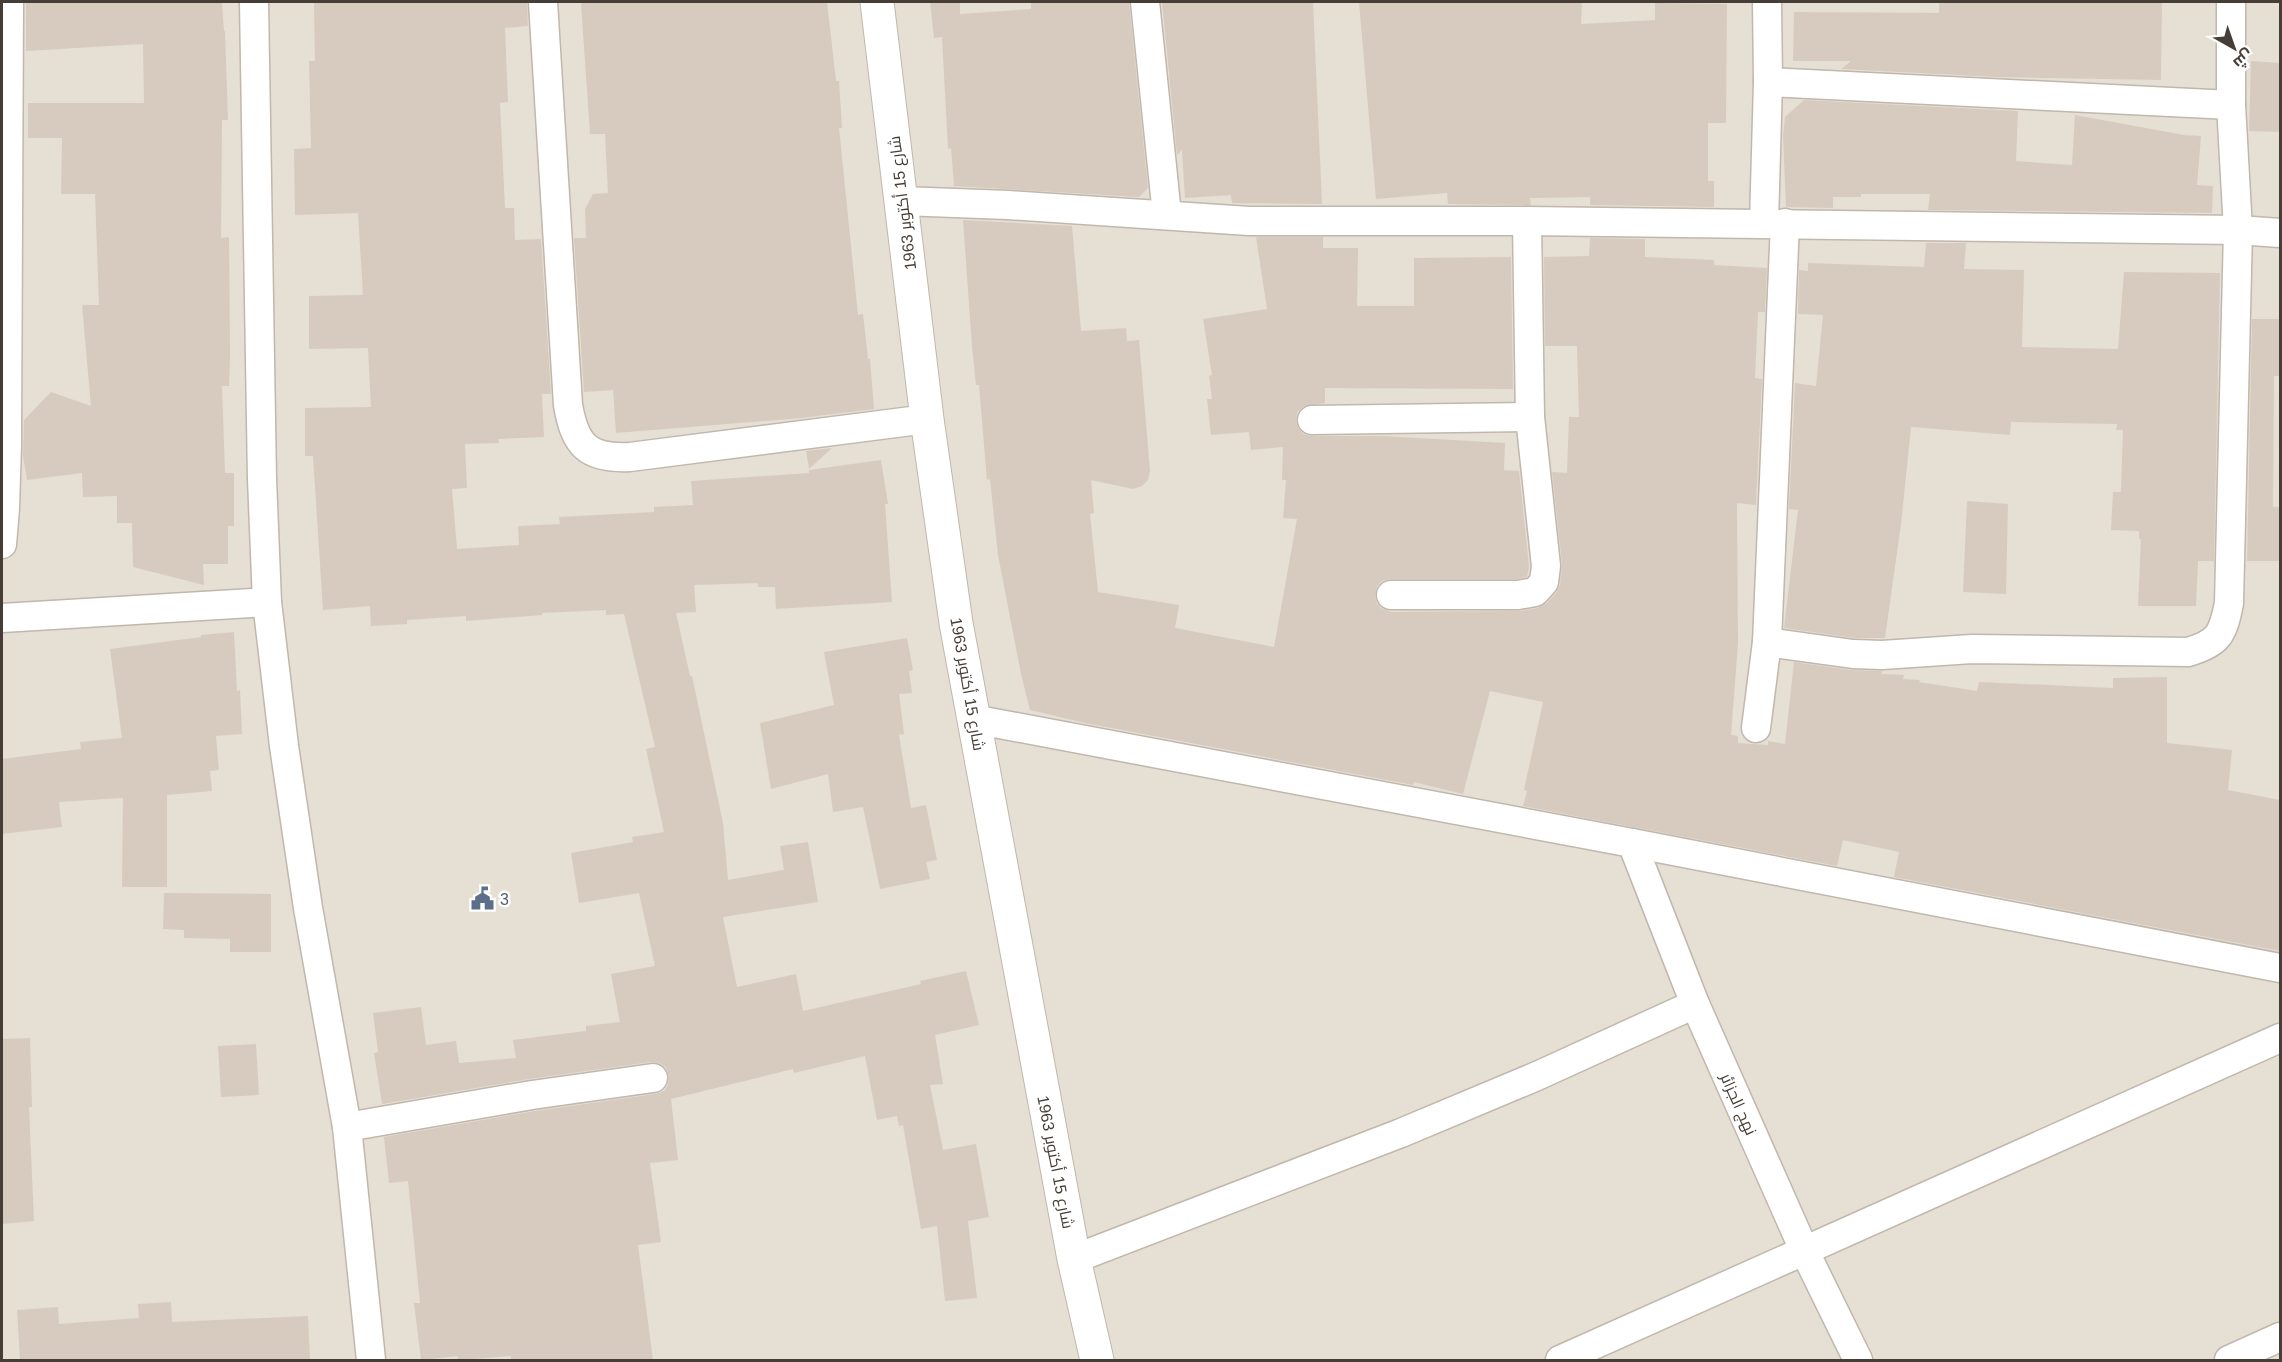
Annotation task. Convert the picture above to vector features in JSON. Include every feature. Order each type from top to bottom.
[{"type":"street","points":[[2,544],[7,435],[9,2]]},
{"type":"street","points":[[254,2],[262,479],[267,602],[284,746],[306,896],[347,1126],[371,1360]]},
{"type":"street","points":[[543,2],[568,405],[572,427],[581,445],[594,454],[612,458],[630,457],[927,419]]},
{"type":"street","name":"شارع 15 أكتوبر 1963","points":[[877,2],[927,419],[956,623],[1074,1259],[1097,1360]]},
{"type":"street","points":[[1145,2],[1167,215]]},
{"type":"street","points":[[1756,728],[1767,642],[1774,223],[1767,2]]},
{"type":"street","points":[[1767,642],[1853,654],[1882,655],[1972,649],[2188,652],[2211,643],[2221,634],[2229,603],[2238,230],[2231,105],[2231,2]]},
{"type":"street","points":[[1768,82],[2231,105]]},
{"type":"street","points":[[902,201],[1008,205],[1249,221],[1774,223],[2238,230],[2280,233]]},
{"type":"street","points":[[1391,595],[1518,595],[1535,592],[1540,588],[1546,567],[1530,417],[1527,221]]},
{"type":"street","points":[[1312,420],[1530,417]]},
{"type":"street","points":[[2,618],[267,602]]},
{"type":"street","points":[[974,719],[1632,843],[2280,969]]},
{"type":"street","name":"نهج الجزائر","points":[[1632,843],[1695,1004],[1804,1250],[1858,1360]]},
{"type":"street","points":[[1074,1259],[1401,1133],[1537,1076],[1695,1004]]},
{"type":"street","points":[[1560,1360],[2280,1038]]},
{"type":"street","points":[[347,1126],[532,1095],[652,1078]]},
{"type":"street","points":[[2229,1360],[2280,1337]]},
{"type":"shaded area","points":[[2,2],[2280,2],[2280,1360],[2,1360]]},
{"type":"building","points":[[26,2],[222,2],[228,120],[222,120],[221,238],[229,237],[230,357],[229,386],[222,386],[225,473],[234,473],[234,526],[228,526],[228,564],[203,564],[204,585],[133,567],[132,523],[117,523],[117,496],[83,497],[82,473],[27,480],[23,456],[24,420],[51,392],[91,406],[82,305],[99,305],[95,194],[61,194],[62,138],[28,138],[28,103],[144,103],[143,44],[26,51]]},
{"type":"building","points":[[314,2],[527,2],[528,26],[505,28],[508,102],[500,103],[505,208],[514,208],[515,240],[541,239],[551,394],[542,394],[544,437],[498,439],[499,443],[465,444],[467,488],[452,489],[457,549],[519,545],[518,526],[560,524],[559,517],[654,512],[654,507],[693,505],[691,481],[809,473],[809,470],[881,460],[888,504],[885,504],[892,602],[776,609],[775,587],[758,587],[758,583],[694,585],[696,612],[676,613],[690,676],[692,676],[723,823],[728,880],[784,870],[780,846],[808,842],[818,902],[723,917],[737,987],[796,974],[803,1011],[921,984],[920,981],[966,971],[979,1025],[935,1035],[943,1084],[930,1085],[943,1150],[976,1144],[989,1217],[968,1221],[977,1298],[945,1301],[937,1226],[921,1229],[903,1125],[899,1126],[897,1116],[877,1120],[865,1056],[794,1073],[793,1069],[671,1099],[678,1160],[650,1163],[661,1242],[638,1245],[653,1360],[511,1360],[511,1356],[458,1360],[458,1356],[421,1360],[414,1303],[420,1303],[408,1181],[389,1183],[384,1137],[535,1111],[655,1094],[664,1091],[668,1085],[669,1076],[666,1067],[651,1062],[529,1079],[382,1104],[374,1053],[378,1052],[373,1013],[421,1007],[426,1045],[456,1041],[459,1063],[516,1058],[513,1040],[586,1031],[586,1026],[620,1022],[611,974],[655,966],[639,893],[579,903],[571,853],[633,842],[632,837],[664,832],[646,749],[655,747],[624,614],[606,615],[606,610],[542,613],[542,615],[466,621],[466,616],[407,620],[407,624],[371,626],[370,606],[323,610],[313,456],[305,456],[305,408],[371,407],[368,348],[309,349],[309,296],[363,295],[358,213],[295,215],[294,149],[311,148],[309,61],[315,61]]},
{"type":"building","points":[[827,2],[836,81],[839,81],[842,128],[839,128],[858,315],[863,314],[874,409],[801,418],[616,433],[613,390],[584,392],[574,238],[586,238],[585,209],[593,194],[608,193],[605,134],[590,134],[581,3]]},
{"type":"building","points":[[930,2],[960,2],[960,14],[1031,9],[1031,2],[1129,2],[1148,188],[1139,197],[954,186],[951,148],[948,149],[942,37],[934,38]]},
{"type":"building","points":[[1162,2],[1313,2],[1322,204],[1232,203],[1231,195],[1185,198],[1182,150],[1177,155]]},
{"type":"building","points":[[1359,2],[1582,2],[1581,24],[1655,20],[1655,3],[1727,4],[1726,123],[1708,123],[1708,181],[1714,181],[1714,207],[1590,205],[1590,197],[1530,198],[1531,205],[1448,204],[1447,193],[1376,199]]},
{"type":"building","points":[[1939,2],[2162,3],[2161,80],[1997,77],[1841,69],[1851,61],[1793,61],[1794,12],[1939,13]]},
{"type":"building","points":[[2251,61],[2280,63],[2280,132],[2249,131]]},
{"type":"building","points":[[1804,100],[2018,111],[2016,161],[2072,165],[2075,115],[2184,135],[2201,136],[2197,185],[2213,186],[2212,213],[1928,210],[1930,194],[1861,194],[1861,197],[1833,197],[1833,208],[1786,207],[1783,136],[1785,117]]},
{"type":"building","points":[[963,220],[1072,226],[1081,331],[1126,328],[1127,341],[1139,340],[1150,471],[1148,480],[1142,486],[1133,489],[1091,480],[1094,513],[1090,514],[1098,592],[1179,605],[1175,628],[1274,647],[1297,519],[1283,518],[1286,480],[1282,480],[1283,447],[1251,450],[1249,432],[1211,435],[1207,399],[1212,399],[1209,376],[1212,375],[1203,319],[1267,309],[1256,237],[1323,237],[1323,248],[1358,248],[1357,306],[1414,306],[1414,258],[1511,257],[1513,389],[1325,388],[1325,403],[1304,406],[1297,412],[1298,428],[1303,434],[1312,436],[1383,436],[1505,443],[1504,470],[1519,471],[1529,566],[1527,577],[1382,581],[1377,586],[1375,596],[1377,604],[1382,609],[1391,612],[1521,611],[1538,608],[1547,603],[1560,585],[1562,564],[1552,472],[1567,473],[1569,417],[1579,417],[1577,346],[1545,346],[1544,257],[1589,256],[1590,238],[1645,239],[1645,257],[1714,260],[1714,265],[1767,268],[1765,312],[1758,312],[1755,378],[1762,379],[1756,505],[1737,503],[1738,643],[1731,735],[1738,736],[1738,743],[1768,745],[1768,741],[1785,744],[1794,662],[1851,670],[1882,671],[1882,674],[1904,675],[1903,679],[1977,691],[1979,682],[2113,688],[2113,678],[2167,677],[2167,743],[2232,750],[2228,790],[2280,800],[2280,951],[1894,877],[1899,852],[1843,840],[1837,866],[1523,806],[1527,791],[1524,790],[1543,702],[1490,691],[1463,794],[1414,782],[1413,785],[1085,723],[1030,710],[998,555],[990,479],[987,480],[979,385],[976,385],[972,346]]},
{"type":"building","points":[[1926,243],[1966,243],[1964,269],[2024,270],[2022,347],[2118,349],[2124,272],[2220,273],[2214,561],[2198,561],[2196,606],[2138,606],[2141,539],[2139,539],[2139,531],[2111,530],[2113,492],[2121,492],[2123,430],[2116,430],[2117,424],[2011,422],[2010,435],[1911,427],[1901,524],[1885,638],[1854,638],[1784,628],[1798,510],[1789,509],[1795,383],[1816,386],[1823,315],[1798,314],[1799,270],[1808,271],[1808,263],[1924,267]]},
{"type":"building","points":[[2252,319],[2280,319],[2280,376],[2274,376],[2273,507],[2280,507],[2280,561],[2247,561]]},
{"type":"building","points":[[832,448],[809,469],[806,451]]},
{"type":"building","points":[[1967,501],[2008,504],[2006,594],[1963,592]]},
{"type":"building","points":[[234,632],[242,734],[216,736],[219,770],[210,771],[212,791],[167,795],[167,887],[122,887],[123,798],[59,802],[62,827],[2,834],[2,759],[81,749],[80,742],[122,738],[110,649]]},
{"type":"building","points":[[907,638],[913,670],[909,671],[912,693],[899,694],[904,734],[899,735],[911,808],[926,805],[937,860],[926,862],[930,879],[880,889],[863,807],[833,812],[828,774],[771,789],[760,723],[834,705],[824,652]]},
{"type":"building","points":[[164,893],[271,894],[271,952],[230,952],[230,939],[184,938],[184,930],[163,929]]},
{"type":"building","points":[[30,1038],[32,1107],[29,1107],[34,1221],[2,1224],[2,1039]]},
{"type":"building","points":[[256,1044],[259,1095],[221,1097],[218,1046]]},
{"type":"building","points":[[171,1302],[172,1322],[308,1316],[310,1360],[20,1360],[17,1310],[58,1307],[59,1324],[139,1318],[138,1304]]},
{"type":"place","name":"3","points":[[482,899]]}]
